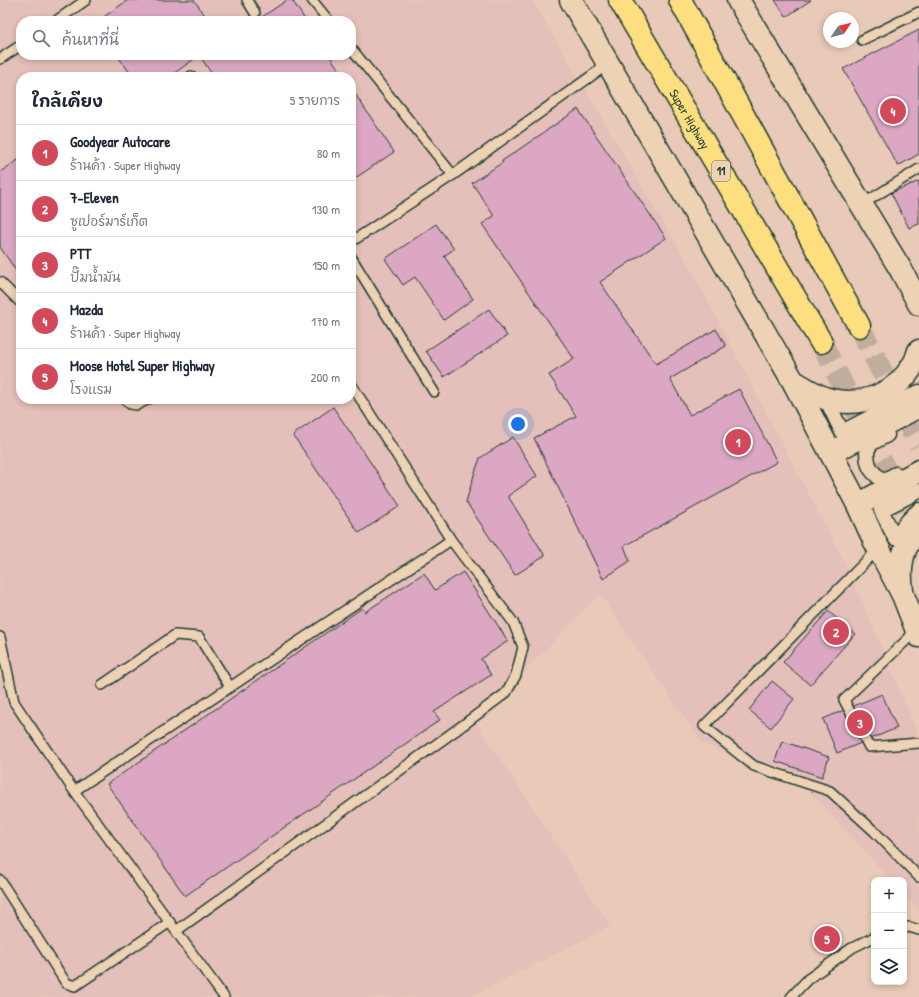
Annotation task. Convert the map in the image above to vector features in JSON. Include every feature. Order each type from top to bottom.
[{"type":"highway","name":"Super Highway","points":[[620,0],[821,342]]},
{"type":"highway","points":[[680,0],[859,326]]},
{"type":"main road","points":[[571,0],[793,382],[858,505],[878,549],[903,595],[918,633]]},
{"type":"main road","points":[[738,0],[901,270],[919,304]]},
{"type":"main road","points":[[901,270],[919,288]]},
{"type":"main road","points":[[793,382],[830,400],[849,402],[869,400],[886,392],[902,380],[913,365],[919,351]]},
{"type":"main road","points":[[831,453],[919,406]]},
{"type":"main road","points":[[858,505],[919,471]]},
{"type":"main road","points":[[903,595],[900,576],[902,556],[910,538],[919,526]]},
{"type":"street","points":[[919,370],[906,387],[890,399],[871,407],[851,410],[830,407],[842,432],[919,392]]},
{"type":"street","points":[[919,417],[872,443],[867,450],[867,460],[873,474],[883,481],[919,462]]},
{"type":"street","points":[[919,490],[881,510],[895,538],[910,517],[919,510]]},
{"type":"lane","points":[[63,16],[86,0]]},
{"type":"lane","points":[[247,0],[255,13]]},
{"type":"lane","points":[[312,0],[325,16]]},
{"type":"lane","points":[[862,40],[919,12]]},
{"type":"lane","points":[[0,59],[16,48]]},
{"type":"lane","points":[[356,54],[453,175]]},
{"type":"lane","points":[[356,239],[453,175],[608,63]]},
{"type":"lane","points":[[861,205],[919,169]]},
{"type":"lane","points":[[356,265],[434,392]]},
{"type":"lane","points":[[0,282],[16,298]]},
{"type":"lane","points":[[176,931],[506,693],[516,675],[523,646],[513,622],[451,540],[356,392]]},
{"type":"lane","points":[[74,791],[451,540]]},
{"type":"lane","points":[[878,549],[704,726],[754,766],[830,791],[919,877]]},
{"type":"lane","points":[[918,633],[844,700],[869,747],[919,743]]},
{"type":"lane","points":[[102,685],[175,636],[200,637],[230,687]]},
{"type":"lane","points":[[0,637],[14,702],[74,791],[224,997]]},
{"type":"lane","points":[[0,880],[66,983],[75,986],[170,922]]},
{"type":"lane","points":[[907,927],[919,930]]},
{"type":"lane","points":[[791,997],[808,979],[852,948],[871,938]]},
{"type":"shaded area","points":[[0,0],[532,0],[691,269],[850,574],[919,737],[919,910],[907,897],[907,877],[888,877],[805,786],[702,743],[600,594],[475,721],[610,926],[469,997],[0,997]]},
{"type":"building","points":[[128,0],[194,0],[205,16],[105,16]]},
{"type":"building","points":[[287,0],[292,0],[303,16],[263,16]]},
{"type":"building","points":[[775,0],[811,0],[786,17]]},
{"type":"building","points":[[919,30],[919,154],[898,166],[843,69]]},
{"type":"building","points":[[121,60],[193,60],[176,72],[129,72]]},
{"type":"building","points":[[202,60],[332,60],[341,72],[211,72]]},
{"type":"building","points":[[356,95],[394,152],[356,178]]},
{"type":"building","points":[[578,109],[666,238],[600,282],[656,364],[716,329],[726,346],[670,379],[690,415],[739,389],[777,462],[624,546],[630,561],[603,579],[534,438],[576,416],[549,375],[574,359],[482,224],[494,216],[472,183]]},
{"type":"building","points":[[16,161],[16,271],[0,247],[0,172]]},
{"type":"building","points":[[919,181],[919,224],[909,228],[891,193]]},
{"type":"building","points":[[436,224],[454,249],[444,256],[473,299],[444,320],[415,277],[403,285],[385,259]]},
{"type":"building","points":[[489,309],[507,336],[444,377],[426,351]]},
{"type":"building","points":[[333,407],[400,506],[359,533],[293,435]]},
{"type":"building","points":[[513,437],[537,476],[508,496],[545,556],[515,575],[466,502],[480,458]]},
{"type":"building","points":[[463,572],[508,641],[481,659],[491,675],[434,712],[440,720],[185,896],[107,784],[362,608],[365,612],[424,573],[435,590]]},
{"type":"building","points":[[828,611],[855,634],[810,685],[783,662]]},
{"type":"building","points":[[772,681],[794,699],[771,728],[749,710]]},
{"type":"building","points":[[882,694],[897,728],[837,753],[823,719]]},
{"type":"building","points":[[782,741],[829,757],[822,777],[775,761]]},
{"type":"tunnel","points":[[859,326],[919,445]]},
{"type":"tunnel","points":[[821,342],[919,536]]},
{"type":"place","name":"Mazda","points":[[893,111]]},
{"type":"place","name":"Goodyear Autocare","points":[[738,442]]},
{"type":"place","name":"7-Eleven","points":[[836,632]]},
{"type":"place","name":"PTT","points":[[860,723]]},
{"type":"place","name":"Moose Hotel Super Highway","points":[[827,939]]}]
